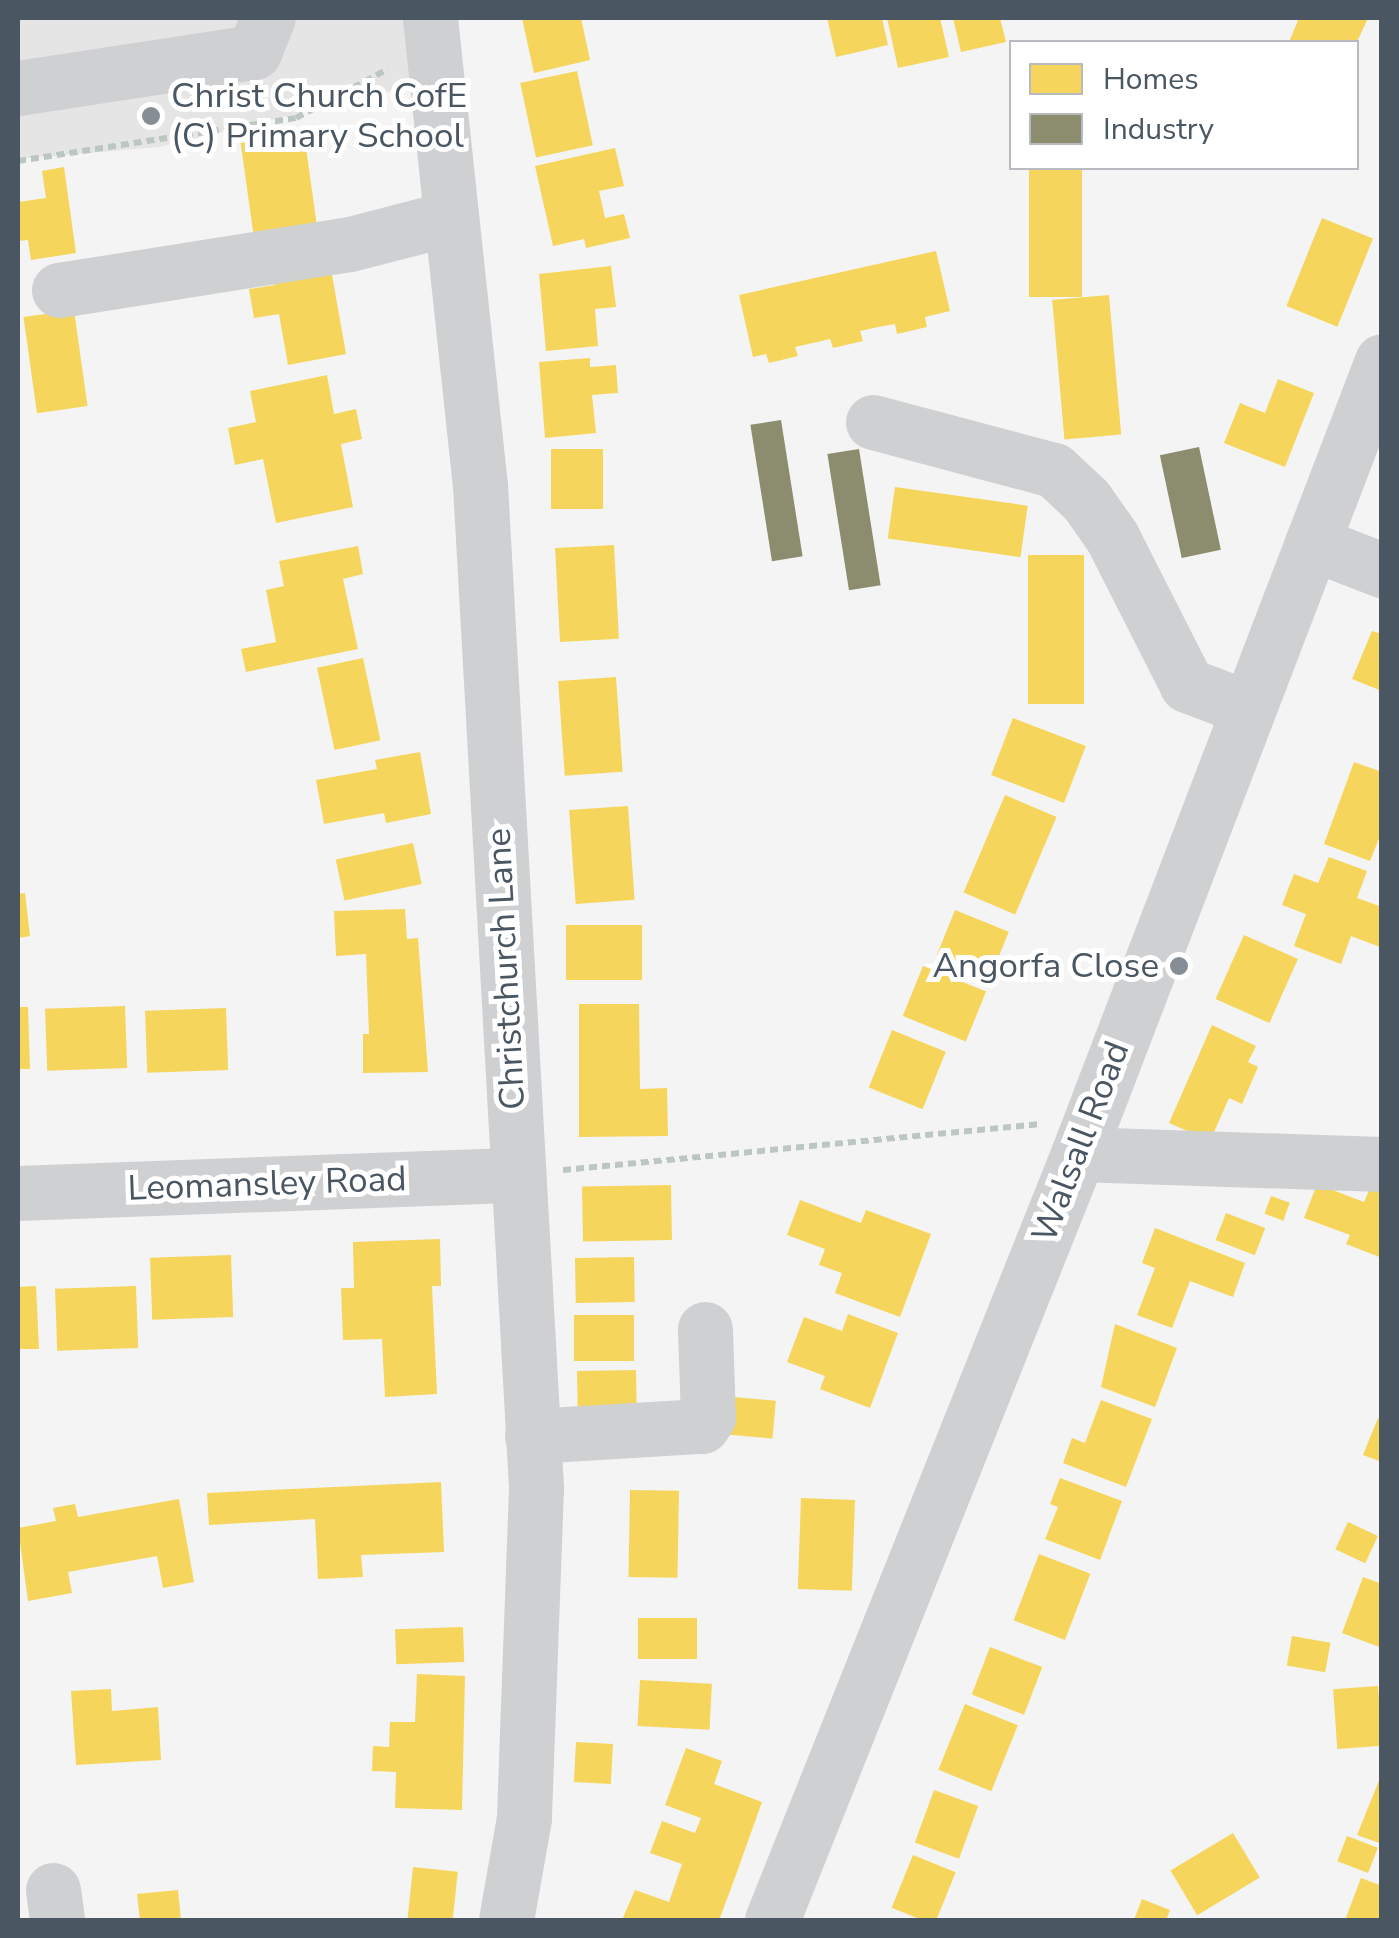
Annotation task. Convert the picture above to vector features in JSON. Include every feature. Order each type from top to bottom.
[{"type":"street","points":[[18,88],[254,52],[268,18]]},
{"type":"street","name":"Christchurch Lane","points":[[431,25],[448,219],[480,484],[532,1436],[524,1818],[506,1920]]},
{"type":"street","points":[[59,290],[350,244],[448,219]]},
{"type":"street","name":"Walsall Road","points":[[772,1920],[1084,1136],[1382,361]]},
{"type":"street","points":[[873,422],[1054,470],[1086,500],[1112,538],[1187,685],[1248,708]]},
{"type":"street","points":[[1312,544],[1382,570]]},
{"type":"street","points":[[1084,1136],[1382,1164]]},
{"type":"street","name":"Leomansley Road","points":[[18,1193],[517,1174]]},
{"type":"street","points":[[532,1436],[702,1426],[708,1417],[705,1329]]},
{"type":"path","points":[[18,161],[296,118],[398,64],[431,25]]},
{"type":"path","points":[[517,1174],[1084,1136]]},
{"type":"shaded area","name":"Christ Church CofE (C) Primary School","points":[[18,18],[408,18],[412,86],[159,147],[18,159]]},
{"type":"building: Homes","points":[[522,18],[581,18],[590,60],[534,73]]},
{"type":"building: Homes","points":[[827,18],[882,18],[888,45],[836,57]]},
{"type":"building: Homes","points":[[887,18],[940,18],[949,57],[898,68]]},
{"type":"building: Homes","points":[[953,18],[1000,18],[1006,42],[961,52]]},
{"type":"building: Homes","points":[[1299,18],[1368,18],[1358,40],[1290,40]]},
{"type":"building: Homes","points":[[577,71],[593,145],[536,157],[520,83]]},
{"type":"building: Homes","points":[[304,134],[317,223],[253,232],[241,143]]},
{"type":"building: Homes","points":[[615,148],[624,186],[599,191],[605,218],[624,214],[630,238],[586,248],[584,239],[553,246],[535,166]]},
{"type":"building: Homes","points":[[64,167],[76,253],[31,260],[28,240],[18,241],[18,202],[46,198],[42,171]]},
{"type":"building: Homes","points":[[1029,170],[1082,170],[1082,297],[1029,297]]},
{"type":"building: Homes","points":[[1322,218],[1373,239],[1337,327],[1286,306]]},
{"type":"building: Homes","points":[[936,251],[950,311],[925,317],[927,327],[897,334],[895,324],[860,331],[863,341],[833,348],[830,339],[795,347],[798,356],[769,363],[766,354],[753,357],[739,295]]},
{"type":"building: Homes","points":[[328,252],[346,354],[288,365],[279,314],[254,318],[249,289],[275,285],[271,263]]},
{"type":"building: Homes","points":[[611,266],[616,307],[595,309],[598,346],[546,351],[539,274]]},
{"type":"building: Homes","points":[[1109,295],[1121,434],[1064,439],[1052,300]]},
{"type":"building: Homes","points":[[74,310],[87,406],[37,413],[23,317]]},
{"type":"building: Homes","points":[[590,358],[590,367],[616,365],[618,393],[592,395],[596,433],[545,438],[539,362]]},
{"type":"building: Homes","points":[[327,375],[334,414],[356,409],[362,439],[341,444],[353,507],[276,523],[263,459],[235,465],[228,428],[256,422],[250,391]]},
{"type":"building: Homes","points":[[1278,379],[1314,393],[1285,467],[1224,443],[1240,403],[1265,413]]},
{"type":"building: Homes","points":[[551,449],[603,449],[603,509],[551,509]]},
{"type":"building: Homes","points":[[895,487],[1028,506],[1020,557],[888,538]]},
{"type":"building: Homes","points":[[614,545],[619,639],[560,642],[555,548]]},
{"type":"building: Homes","points":[[358,546],[363,574],[343,579],[358,649],[246,672],[241,649],[276,642],[266,590],[284,586],[279,561]]},
{"type":"building: Homes","points":[[1028,555],[1084,555],[1084,704],[1028,704]]},
{"type":"building: Homes","points":[[1372,631],[1382,634],[1382,691],[1352,679]]},
{"type":"building: Homes","points":[[363,658],[380,740],[334,750],[317,668]]},
{"type":"building: Homes","points":[[616,677],[623,772],[565,776],[558,681]]},
{"type":"building: Homes","points":[[1013,718],[1086,746],[1064,803],[991,775]]},
{"type":"building: Homes","points":[[420,752],[431,814],[386,823],[384,813],[324,824],[316,780],[377,769],[375,760]]},
{"type":"building: Homes","points":[[1354,762],[1382,772],[1382,831],[1370,861],[1324,844]]},
{"type":"building: Homes","points":[[1005,795],[1057,817],[1015,914],[964,893]]},
{"type":"building: Homes","points":[[628,806],[635,900],[576,904],[569,810]]},
{"type":"building: Homes","points":[[413,843],[422,884],[344,901],[336,859]]},
{"type":"building: Homes","points":[[1329,857],[1367,871],[1357,898],[1382,907],[1380,947],[1351,936],[1341,964],[1294,946],[1306,914],[1282,905],[1294,874],[1318,883]]},
{"type":"building: Homes","points":[[25,893],[30,936],[18,938],[18,894]]},
{"type":"building: Homes","points":[[405,909],[407,939],[418,938],[428,1072],[363,1073],[363,1034],[369,1034],[366,954],[336,956],[334,911]]},
{"type":"building: Homes","points":[[955,910],[1009,932],[991,976],[937,955]]},
{"type":"building: Homes","points":[[566,925],[642,925],[642,980],[566,980]]},
{"type":"building: Homes","points":[[1244,935],[1298,959],[1269,1023],[1216,999]]},
{"type":"building: Homes","points":[[923,966],[986,991],[966,1042],[903,1016]]},
{"type":"building: Homes","points":[[579,1004],[639,1004],[640,1089],[667,1088],[668,1136],[579,1137]]},
{"type":"building: Homes","points":[[125,1006],[127,1068],[47,1071],[45,1009]]},
{"type":"building: Homes","points":[[18,1007],[28,1007],[30,1069],[18,1069]]},
{"type":"building: Homes","points":[[226,1008],[228,1070],[147,1073],[145,1011]]},
{"type":"building: Homes","points":[[1212,1025],[1256,1046],[1248,1062],[1258,1067],[1242,1104],[1229,1098],[1210,1141],[1169,1123]]},
{"type":"building: Homes","points":[[892,1030],[946,1052],[923,1109],[869,1087]]},
{"type":"building: Homes","points":[[1374,1178],[1382,1182],[1382,1258],[1346,1244],[1350,1235],[1304,1218],[1317,1184],[1364,1202]]},
{"type":"building: Homes","points":[[671,1185],[672,1240],[583,1242],[582,1187]]},
{"type":"building: Homes","points":[[1271,1196],[1290,1203],[1283,1221],[1265,1214]]},
{"type":"building: Homes","points":[[800,1200],[861,1223],[866,1210],[931,1234],[900,1317],[835,1293],[842,1273],[819,1265],[825,1249],[787,1235]]},
{"type":"building: Homes","points":[[1226,1213],[1265,1228],[1255,1255],[1216,1240]]},
{"type":"building: Homes","points":[[1155,1228],[1245,1263],[1233,1297],[1190,1281],[1172,1328],[1137,1315],[1155,1268],[1142,1263]]},
{"type":"building: Homes","points":[[440,1239],[441,1286],[432,1286],[437,1394],[385,1397],[382,1339],[343,1340],[341,1288],[354,1288],[353,1242]]},
{"type":"building: Homes","points":[[231,1255],[233,1317],[152,1320],[150,1258]]},
{"type":"building: Homes","points":[[634,1257],[635,1302],[576,1303],[575,1258]]},
{"type":"building: Homes","points":[[36,1286],[39,1349],[18,1349],[18,1287]]},
{"type":"building: Homes","points":[[136,1286],[138,1348],[57,1351],[55,1289]]},
{"type":"building: Homes","points":[[848,1314],[898,1333],[870,1408],[820,1389],[825,1376],[787,1362],[804,1317],[842,1331]]},
{"type":"building: Homes","points":[[574,1315],[634,1315],[634,1361],[574,1361]]},
{"type":"building: Homes","points":[[1115,1324],[1177,1348],[1155,1407],[1101,1387]]},
{"type":"building: Homes","points":[[636,1370],[637,1415],[578,1416],[577,1371]]},
{"type":"building: Homes","points":[[733,1397],[776,1401],[773,1439],[730,1435]]},
{"type":"building: Homes","points":[[1101,1400],[1152,1419],[1126,1487],[1063,1463],[1072,1438],[1085,1443]]},
{"type":"building: Homes","points":[[1378,1418],[1382,1420],[1382,1462],[1363,1455]]},
{"type":"building: Homes","points":[[1060,1478],[1122,1501],[1100,1560],[1045,1539],[1058,1507],[1050,1504]]},
{"type":"building: Homes","points":[[441,1482],[444,1552],[361,1555],[363,1577],[318,1579],[315,1519],[209,1525],[207,1493]]},
{"type":"building: Homes","points":[[630,1490],[679,1491],[677,1578],[628,1577]]},
{"type":"building: Homes","points":[[801,1498],[855,1500],[852,1591],[798,1589]]},
{"type":"building: Homes","points":[[179,1499],[194,1582],[163,1588],[157,1556],[68,1572],[72,1593],[28,1601],[18,1528],[56,1521],[53,1508],[75,1504],[78,1517]]},
{"type":"building: Homes","points":[[1348,1522],[1378,1536],[1365,1563],[1335,1549]]},
{"type":"building: Homes","points":[[1039,1554],[1090,1574],[1065,1640],[1014,1620]]},
{"type":"building: Homes","points":[[1363,1577],[1382,1584],[1382,1648],[1342,1633]]},
{"type":"building: Homes","points":[[638,1618],[697,1618],[697,1659],[638,1659]]},
{"type":"building: Homes","points":[[463,1627],[464,1662],[396,1664],[395,1629]]},
{"type":"building: Homes","points":[[1292,1636],[1330,1643],[1325,1672],[1287,1666]]},
{"type":"building: Homes","points":[[990,1647],[1042,1667],[1024,1715],[972,1695]]},
{"type":"building: Homes","points":[[417,1674],[465,1676],[462,1810],[395,1808],[396,1772],[372,1771],[373,1746],[389,1747],[390,1722],[415,1722]]},
{"type":"building: Homes","points":[[640,1680],[712,1684],[709,1730],[638,1726]]},
{"type":"building: Homes","points":[[1378,1686],[1382,1746],[1337,1749],[1333,1689]]},
{"type":"building: Homes","points":[[111,1689],[112,1711],[158,1707],[161,1760],[76,1765],[71,1691]]},
{"type":"building: Homes","points":[[965,1704],[1018,1725],[991,1791],[938,1770]]},
{"type":"building: Homes","points":[[576,1742],[613,1744],[611,1784],[574,1782]]},
{"type":"building: Homes","points":[[686,1748],[722,1761],[714,1784],[762,1802],[733,1883],[719,1920],[622,1920],[635,1890],[669,1902],[682,1864],[650,1853],[662,1821],[695,1833],[701,1818],[665,1805]]},
{"type":"building: Homes","points":[[1382,1773],[1382,1844],[1357,1835]]},
{"type":"building: Homes","points":[[934,1790],[978,1806],[959,1859],[915,1843]]},
{"type":"building: Homes","points":[[1233,1833],[1260,1878],[1197,1915],[1170,1871]]},
{"type":"building: Homes","points":[[1347,1836],[1378,1848],[1368,1873],[1337,1861]]},
{"type":"building: Homes","points":[[913,1855],[956,1872],[936,1920],[922,1920],[892,1908]]},
{"type":"building: Homes","points":[[413,1867],[458,1872],[453,1920],[407,1920]]},
{"type":"building: Homes","points":[[1361,1878],[1382,1886],[1382,1920],[1345,1920]]},
{"type":"building: Homes","points":[[178,1890],[181,1920],[140,1920],[137,1894]]},
{"type":"building: Homes","points":[[1142,1899],[1170,1910],[1166,1920],[1134,1920]]},
{"type":"building: Industry","points":[[781,420],[803,556],[772,561],[750,425]]},
{"type":"building: Industry","points":[[1199,447],[1221,550],[1182,558],[1160,455]]},
{"type":"building: Industry","points":[[859,449],[881,585],[849,590],[827,454]]},
{"type":"place","name":"Christ Church CofE (C) Primary School","points":[[151,116]]},
{"type":"place","name":"Angorfa Close","points":[[1179,966]]}]
